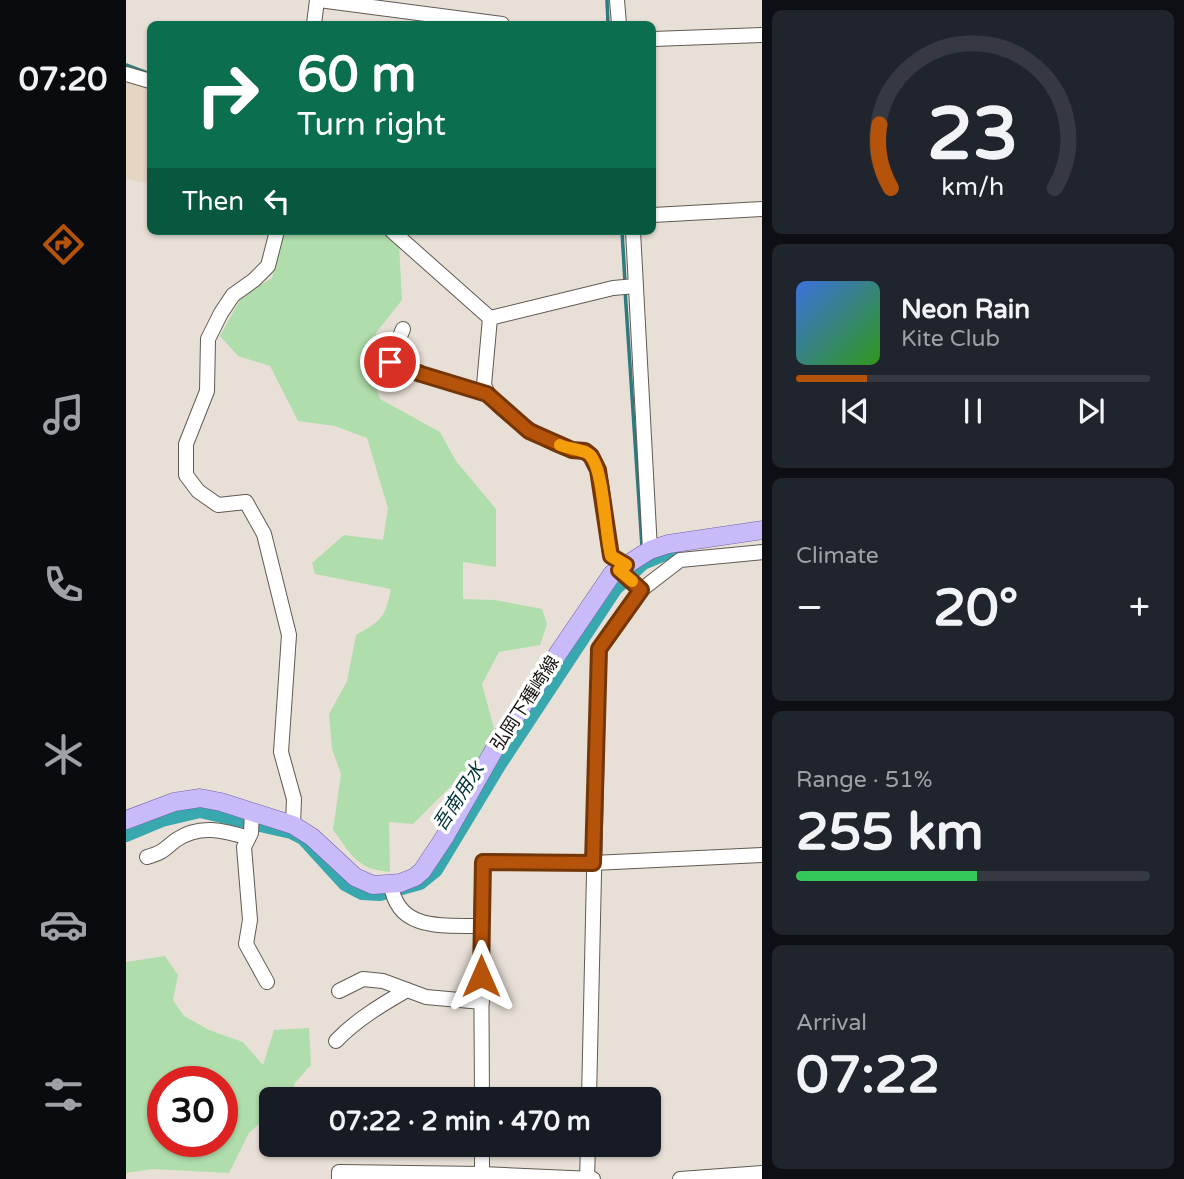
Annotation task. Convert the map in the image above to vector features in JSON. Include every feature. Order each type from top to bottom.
[{"type":"main road","name":"弘岡下種崎線","points":[[392,891],[415,877],[428,864],[502,736],[612,574],[626,568],[650,550],[668,544],[762,530]]},
{"type":"main road","points":[[129,816],[174,802],[200,798],[251,825],[293,825],[312,837],[355,877],[392,891]]},
{"type":"street","points":[[314,21],[318,0],[479,21]]},
{"type":"street","points":[[617,0],[618,21]]},
{"type":"street","points":[[656,39],[762,35]]},
{"type":"street","points":[[126,74],[147,80]]},
{"type":"street","points":[[656,215],[762,209]]},
{"type":"street","points":[[276,235],[268,266],[233,295],[220,313],[208,339],[207,391],[186,444],[186,475],[198,491],[218,505],[246,502],[264,534],[289,635],[281,752],[294,799],[293,825]]},
{"type":"street","points":[[397,235],[490,318]]},
{"type":"street","points":[[633,235],[650,550]]},
{"type":"street","points":[[490,318],[613,288],[636,286]]},
{"type":"street","points":[[487,394],[484,384],[490,318]]},
{"type":"street","points":[[403,328],[390,362],[487,394],[529,431],[572,450],[585,451],[591,456],[598,470],[611,556],[626,568],[639,589]]},
{"type":"street","points":[[589,1087],[599,649],[639,589],[680,560],[762,552]]},
{"type":"street","points":[[147,857],[166,851],[177,840],[195,832],[251,825],[244,847],[250,920],[246,944],[267,982]]},
{"type":"street","points":[[482,1087],[483,862],[593,863],[762,855]]},
{"type":"street","points":[[392,891],[399,909],[425,924],[481,926]]},
{"type":"street","points":[[339,991],[363,979],[383,981],[426,997],[482,1002]]},
{"type":"street","points":[[336,1041],[378,1006],[407,990]]},
{"type":"street","points":[[482,1157],[482,1174]]},
{"type":"street","points":[[587,1179],[588,1157]]},
{"type":"street","points":[[339,1179],[339,1172],[593,1179]]},
{"type":"street","points":[[680,1179],[762,1173]]},
{"type":"shaded area","points":[[126,80],[147,85],[147,183],[126,179]]},
{"type":"green space","points":[[284,235],[391,235],[399,244],[402,300],[376,333],[368,365],[380,399],[440,432],[456,461],[496,509],[496,567],[463,562],[463,599],[495,600],[542,609],[547,624],[540,645],[499,652],[482,684],[497,740],[474,771],[451,786],[413,824],[389,822],[390,872],[362,864],[333,830],[341,774],[332,749],[329,714],[347,681],[356,635],[381,617],[391,589],[315,574],[312,563],[344,535],[383,540],[388,508],[367,438],[335,426],[298,421],[270,366],[238,356],[220,336],[242,296],[272,278]]},
{"type":"green space","points":[[165,956],[178,975],[173,1000],[184,1016],[209,1030],[243,1042],[263,1065],[274,1030],[309,1028],[311,1065],[294,1084],[295,1087],[259,1087],[259,1124],[249,1133],[238,1155],[238,1066],[147,1066],[147,1157],[237,1157],[229,1173],[153,1169],[126,1173],[126,962]]},
{"type":"waterway","points":[[607,0],[608,21]]},
{"type":"waterway","points":[[126,65],[147,73]]},
{"type":"waterway","points":[[622,235],[625,282]]},
{"type":"waterway","points":[[625,290],[642,547]]},
{"type":"waterway","name":"吾南用水","points":[[126,835],[162,820],[200,811],[291,832],[303,838],[345,884],[362,893],[380,894],[420,883],[436,870],[500,764],[616,588],[643,563],[674,550]]},
{"type":"slow traffic","points":[[560,445],[585,451],[591,456],[598,470],[611,556],[626,565],[619,570],[632,581]]},
{"type":"route","points":[[390,362],[487,394],[529,431],[572,450],[585,451],[591,456],[598,470],[611,556],[626,565],[619,570],[641,590],[599,649],[593,863],[483,862],[481,976]]}]
